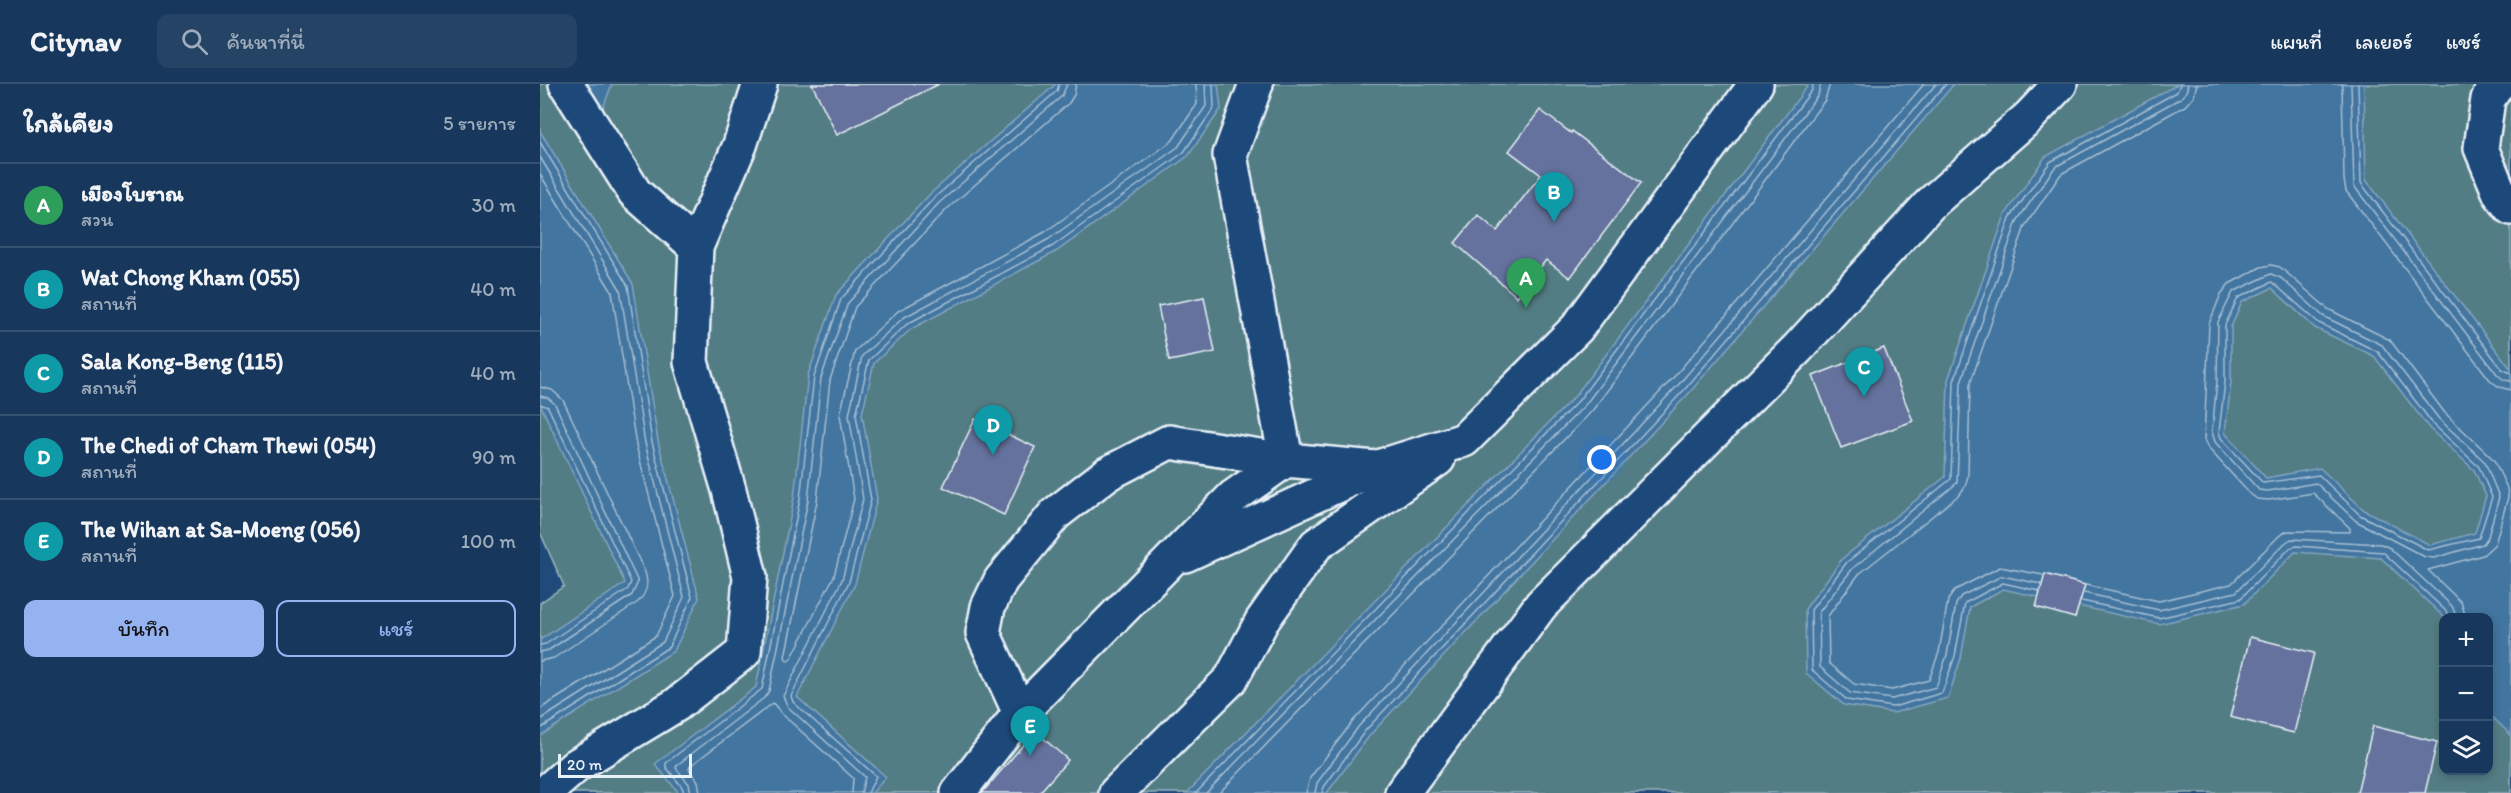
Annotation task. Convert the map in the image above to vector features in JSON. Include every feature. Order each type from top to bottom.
[{"type":"lane","points":[[566,84],[635,193],[696,247]]},
{"type":"lane","points":[[545,793],[577,765],[676,705],[744,652],[750,577],[729,490],[691,362],[696,247],[740,146],[760,84]]},
{"type":"lane","points":[[1256,84],[1230,155],[1286,460]]},
{"type":"lane","points":[[1116,793],[1231,679],[1262,621],[1316,544],[1464,440],[1577,328],[1756,84]]},
{"type":"lane","points":[[1402,793],[1540,605],[1798,348],[1930,204],[2029,117],[2060,84]]},
{"type":"lane","points":[[2498,84],[2488,99],[2481,148],[2500,194],[2511,208]]},
{"type":"lane","points":[[1168,563],[1375,468],[1464,440]]},
{"type":"lane","points":[[1020,713],[983,633],[988,607],[1001,580],[1055,513],[1107,474],[1169,442],[1286,460],[1375,468]]},
{"type":"lane","points":[[958,793],[961,786],[1020,713],[1233,497],[1286,460]]},
{"type":"green space","points":[[540,84],[2511,84],[2511,793],[540,793],[540,603],[564,586],[540,532]]},
{"type":"water","points":[[587,84],[612,84],[603,108]]},
{"type":"water","points":[[1056,84],[1218,84],[1221,109],[1188,156],[1057,251],[911,329],[874,363],[862,414],[877,499],[855,584],[797,697],[886,777],[872,793],[679,793],[655,764],[756,687],[794,498],[808,375],[836,295],[930,194]]},
{"type":"water","points":[[1809,84],[1954,84],[1690,392],[1370,735],[1327,793],[1187,793],[1575,396]]},
{"type":"water","points":[[2178,84],[2364,84],[2366,180],[2511,369],[2511,735],[2493,718],[2493,613],[2440,613],[2381,558],[2295,552],[2244,604],[2159,624],[2003,589],[1970,607],[1961,658],[1948,698],[1893,713],[1844,705],[1806,673],[1805,609],[1843,558],[1945,477],[1948,380],[2005,215],[2045,157]],"holes":[[[2272,288],[2315,328],[2374,356],[2429,428],[2474,470],[2486,496],[2475,533],[2430,545],[2364,510],[2320,468],[2266,478],[2225,433],[2231,382],[2231,327],[2242,302]]]},
{"type":"water","points":[[540,131],[633,284],[658,441],[699,598],[674,651],[540,736],[540,640],[625,583],[540,404]]},
{"type":"building","points":[[812,84],[939,84],[837,135]]},
{"type":"building","points":[[1540,110],[1641,183],[1570,278],[1546,260],[1517,297],[1455,243],[1478,215],[1497,231],[1541,175],[1509,151]]},
{"type":"building","points":[[1204,297],[1215,352],[1169,361],[1158,306]]},
{"type":"building","points":[[1884,348],[1913,421],[1841,448],[1813,376]]},
{"type":"building","points":[[975,419],[1035,447],[1004,515],[943,487]]},
{"type":"building","points":[[2045,574],[2085,585],[2075,618],[2036,607]]},
{"type":"building","points":[[2250,637],[2314,653],[2294,733],[2230,717]]},
{"type":"building","points":[[2373,726],[2437,742],[2425,793],[2357,793]]},
{"type":"building","points":[[1035,731],[1068,760],[1039,793],[982,793]]},
{"type":"place","name":"Wat Chong Kham (055)","points":[[1554,222]]},
{"type":"place","name":"เมืองโบราณ","points":[[1526,308]]},
{"type":"place","name":"Sala Kong-Beng (115)","points":[[1864,397]]},
{"type":"place","name":"The Chedi of Cham Thewi (054)","points":[[993,455]]},
{"type":"place","name":"The Wihan at Sa-Moeng (056)","points":[[1030,756]]}]
